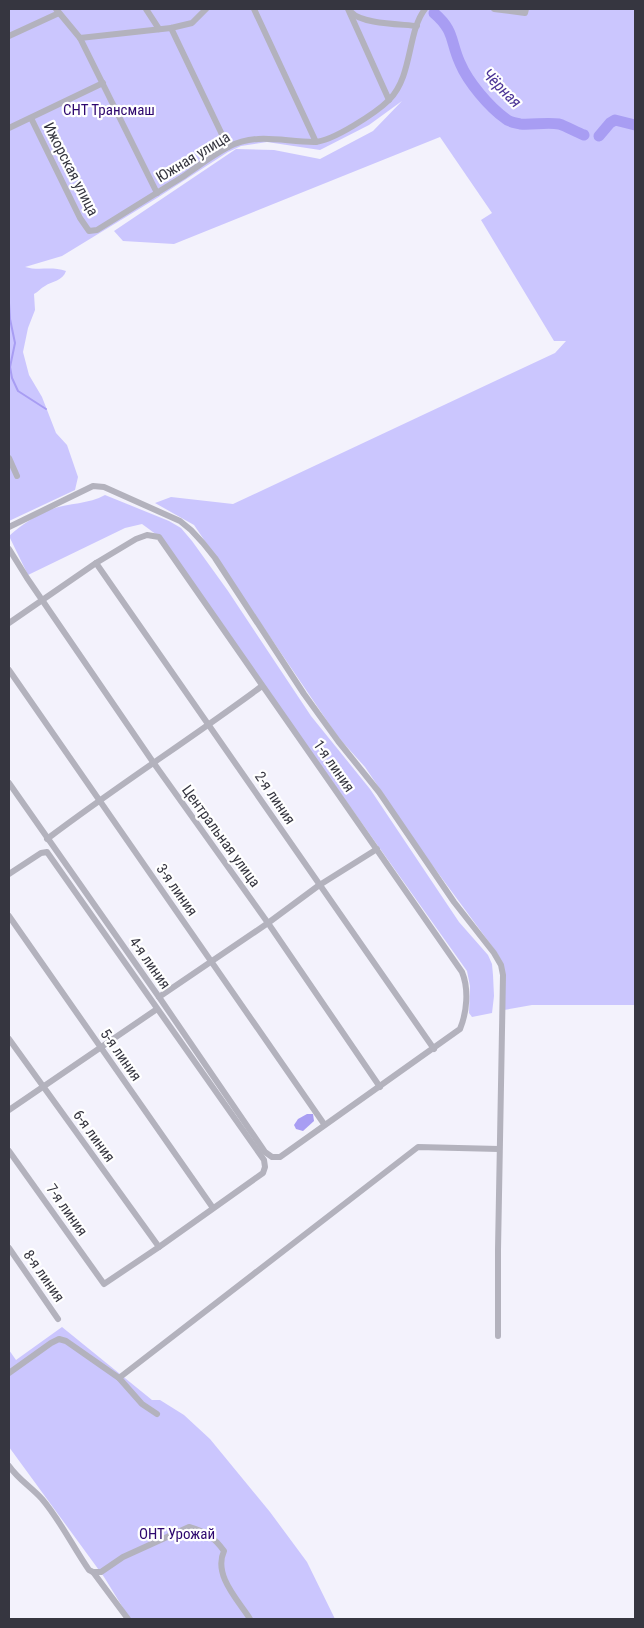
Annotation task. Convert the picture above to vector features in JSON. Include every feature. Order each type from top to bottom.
[{"type":"street","points":[[146,9],[159,29]]},
{"type":"street","points":[[80,38],[171,28],[192,23],[206,9]]},
{"type":"street","points":[[254,9],[316,142]]},
{"type":"street","points":[[348,9],[354,15],[372,21],[417,26]]},
{"type":"street","points":[[348,9],[389,100]]},
{"type":"street","name":"Южная улица","points":[[89,231],[97,230],[228,147],[250,139],[275,138],[316,142],[329,138],[368,117],[398,90],[417,26],[425,9]]},
{"type":"street","points":[[494,9],[525,13],[526,9]]},
{"type":"street","points":[[9,36],[57,11],[80,38],[157,193]]},
{"type":"street","points":[[171,28],[228,147]]},
{"type":"street","points":[[9,128],[103,83]]},
{"type":"street","name":"Ижорская улица","points":[[31,118],[80,218],[89,231]]},
{"type":"street","points":[[9,458],[17,476]]},
{"type":"street","points":[[9,527],[93,486],[104,487],[168,515],[192,530],[215,558],[304,694],[338,741],[379,792],[454,902],[494,953],[500,965],[502,975],[498,1336]]},
{"type":"street","name":"1-я линия","points":[[96,563],[136,539],[147,535],[159,537],[377,849],[462,972],[466,981],[464,1020],[460,1029],[434,1048]]},
{"type":"street","name":"Центральная улица","points":[[9,549],[153,762],[268,923],[380,1087]]},
{"type":"street","points":[[9,622],[96,563]]},
{"type":"street","name":"2-я линия","points":[[96,563],[276,821],[318,886],[434,1048]]},
{"type":"street","name":"3-я линия","points":[[9,670],[324,1124]]},
{"type":"street","points":[[47,839],[99,800],[209,725],[262,686]]},
{"type":"street","name":"4-я линия","points":[[9,783],[265,1152],[272,1157],[280,1156],[324,1124]]},
{"type":"street","points":[[159,997],[268,923],[318,886],[377,849]]},
{"type":"street","points":[[9,874],[41,853],[47,852],[264,1160],[265,1167],[263,1173],[159,1248]]},
{"type":"street","name":"5-я линия","points":[[9,916],[213,1208]]},
{"type":"street","points":[[9,1110],[158,1009]]},
{"type":"street","name":"6-я линия","points":[[9,1039],[159,1248]]},
{"type":"street","points":[[324,1124],[434,1048]]},
{"type":"street","points":[[119,1378],[418,1148],[499,1149]]},
{"type":"street","name":"7-я линия","points":[[9,1150],[104,1284],[159,1248]]},
{"type":"street","name":"8-я линия","points":[[9,1248],[58,1319]]},
{"type":"street","points":[[9,1373],[59,1340],[66,1341],[102,1368],[119,1378],[142,1404],[157,1414]]},
{"type":"street","points":[[9,1466],[15,1475],[34,1490],[44,1501],[89,1570],[93,1572],[128,1619]]},
{"type":"street","points":[[93,1572],[101,1572],[123,1557],[189,1527],[206,1532],[224,1551],[220,1560],[225,1580],[250,1619]]},
{"type":"green space","name":"СНТ Трансмаш","points":[[9,9],[635,9],[635,1005],[532,1005],[504,1010],[504,973],[497,953],[424,854],[365,767],[338,737],[194,525],[155,503],[171,497],[233,504],[555,353],[566,341],[554,341],[481,220],[492,213],[440,137],[174,244],[123,241],[114,231],[236,149],[274,150],[320,159],[373,131],[402,101],[369,125],[320,150],[267,142],[241,146],[228,152],[62,256],[25,267],[66,271],[60,279],[48,284],[34,294],[35,310],[28,328],[23,352],[29,375],[42,397],[56,433],[67,445],[78,477],[75,490],[9,521]]},
{"type":"green space","points":[[105,495],[169,521],[181,528],[192,541],[228,591],[311,716],[370,789],[459,922],[488,955],[492,964],[493,975],[494,996],[492,1013],[472,1017],[469,1013],[470,986],[467,971],[157,535],[142,524],[125,528],[28,575],[9,536],[46,511]]},
{"type":"green space","name":"ОНТ Урожай","points":[[62,1327],[152,1400],[160,1400],[184,1415],[210,1439],[270,1512],[307,1562],[335,1619],[130,1619],[104,1577],[9,1447],[9,1350],[16,1360]]},
{"type":"shaded area","points":[[307,1114],[313,1114],[314,1121],[303,1131],[296,1129],[294,1125],[298,1119]]},
{"type":"waterway","name":"Чёрная","points":[[434,13],[446,25],[460,63],[468,78],[499,114],[515,123],[559,124],[584,135]]},
{"type":"waterway","name":"Чёрная","points":[[599,136],[615,120],[635,125]]},
{"type":"waterway","points":[[9,303],[15,343],[10,367],[12,378],[18,391],[46,409]]}]
